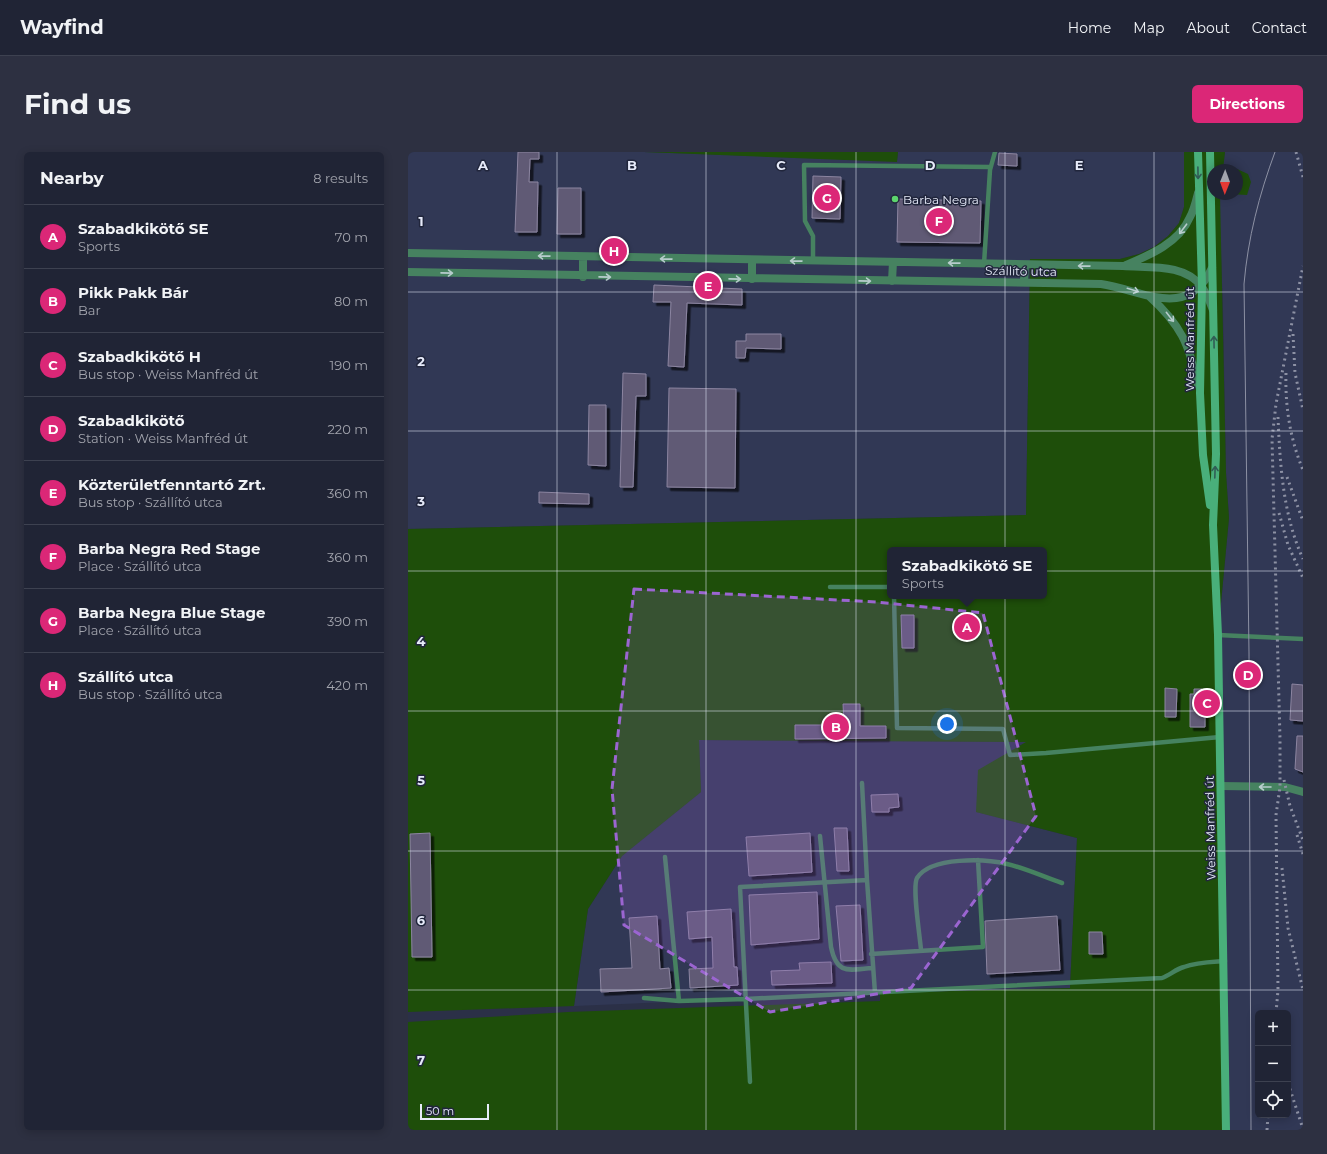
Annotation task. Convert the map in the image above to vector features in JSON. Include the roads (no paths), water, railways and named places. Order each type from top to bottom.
[{"type":"main road","name":"Weiss Manfréd út","points":[[1198,152],[1198,193],[1202,286],[1200,393],[1203,455],[1213,525]]},
{"type":"main road","name":"Weiss Manfréd út","points":[[1210,152],[1216,454],[1213,525],[1218,635],[1225,961],[1226,1130]]},
{"type":"street","name":"Szállító utca","points":[[1123,266],[1151,255],[1179,234],[1190,217],[1198,193]]},
{"type":"street","name":"Szállító utca","points":[[408,253],[1123,266],[1174,269],[1188,276],[1202,286],[1188,296],[1169,300],[1148,296],[1130,289],[1101,284],[583,277],[408,272]]},
{"type":"street","points":[[583,257],[583,277]]},
{"type":"street","points":[[752,260],[752,279]]},
{"type":"street","points":[[892,281],[893,262]]},
{"type":"street","points":[[1024,282],[1025,265]]},
{"type":"street","points":[[1212,268],[1202,286],[1214,310]]},
{"type":"street","name":"Szállító utca","points":[[1148,296],[1165,311],[1181,331],[1194,368],[1200,393]]},
{"type":"street","points":[[1221,786],[1284,787],[1303,792]]},
{"type":"lane","points":[[984,264],[990,167],[995,152]]},
{"type":"lane","points":[[813,261],[813,236],[805,221],[804,165],[990,167]]},
{"type":"lane","points":[[830,587],[887,587]]},
{"type":"lane","points":[[894,599],[897,728],[1003,729],[1010,754],[1046,753],[1220,737]]},
{"type":"lane","points":[[1218,635],[1303,639]]},
{"type":"lane","points":[[862,783],[871,954],[875,993]]},
{"type":"lane","points":[[820,836],[833,958],[841,968],[848,970],[872,968]]},
{"type":"lane","points":[[664,857],[679,1001]]},
{"type":"lane","points":[[871,954],[983,947],[978,860]]},
{"type":"lane","points":[[921,950],[915,891],[917,878],[925,870],[937,864],[978,860],[1007,864],[1062,883]]},
{"type":"lane","points":[[750,1082],[740,887],[867,880]]},
{"type":"lane","points":[[644,998],[679,1001],[746,999],[1162,978],[1170,975],[1182,967],[1225,961]]},
{"type":"tram line","points":[[1251,1130],[1249,653],[1244,284],[1251,233],[1264,184],[1275,152]]},
{"type":"railway","points":[[1296,152],[1303,177]]},
{"type":"railway","points":[[1276,1010],[1278,990],[1276,815],[1280,787],[1280,739],[1272,439],[1276,404],[1303,266]]},
{"type":"railway","points":[[1293,334],[1295,373],[1303,410]]},
{"type":"railway","points":[[1286,373],[1286,398],[1289,422],[1298,458],[1303,470]]},
{"type":"railway","points":[[1278,417],[1284,490],[1291,525],[1303,559]]},
{"type":"railway","points":[[1287,477],[1303,521]]},
{"type":"railway","points":[[1279,513],[1288,545],[1303,578]]},
{"type":"railway","points":[[1284,780],[1290,806],[1303,840]]},
{"type":"railway","points":[[1297,835],[1303,854]]},
{"type":"railway","points":[[1282,868],[1288,928],[1303,990]]},
{"type":"railway","points":[[1291,1092],[1303,1129]]},
{"type":"railway","points":[[1267,1130],[1268,1118]]},
{"type":"place","name":"Barba Negra Blue Stage","points":[[827,198]]},
{"type":"place","name":"Barba Negra","points":[[895,199]]},
{"type":"place","name":"Barba Negra Red Stage","points":[[939,221]]},
{"type":"place","name":"Szállító utca","points":[[614,251]]},
{"type":"place","name":"Közterületfenntartó Zrt.","points":[[708,286]]},
{"type":"place","name":"Szabadkikötő SE","points":[[967,627]]},
{"type":"place","name":"Szabadkikötő","points":[[1248,675]]},
{"type":"place","name":"Szabadkikötő H","points":[[1207,703]]},
{"type":"place","name":"Pikk Pakk Bár","points":[[836,727]]}]
